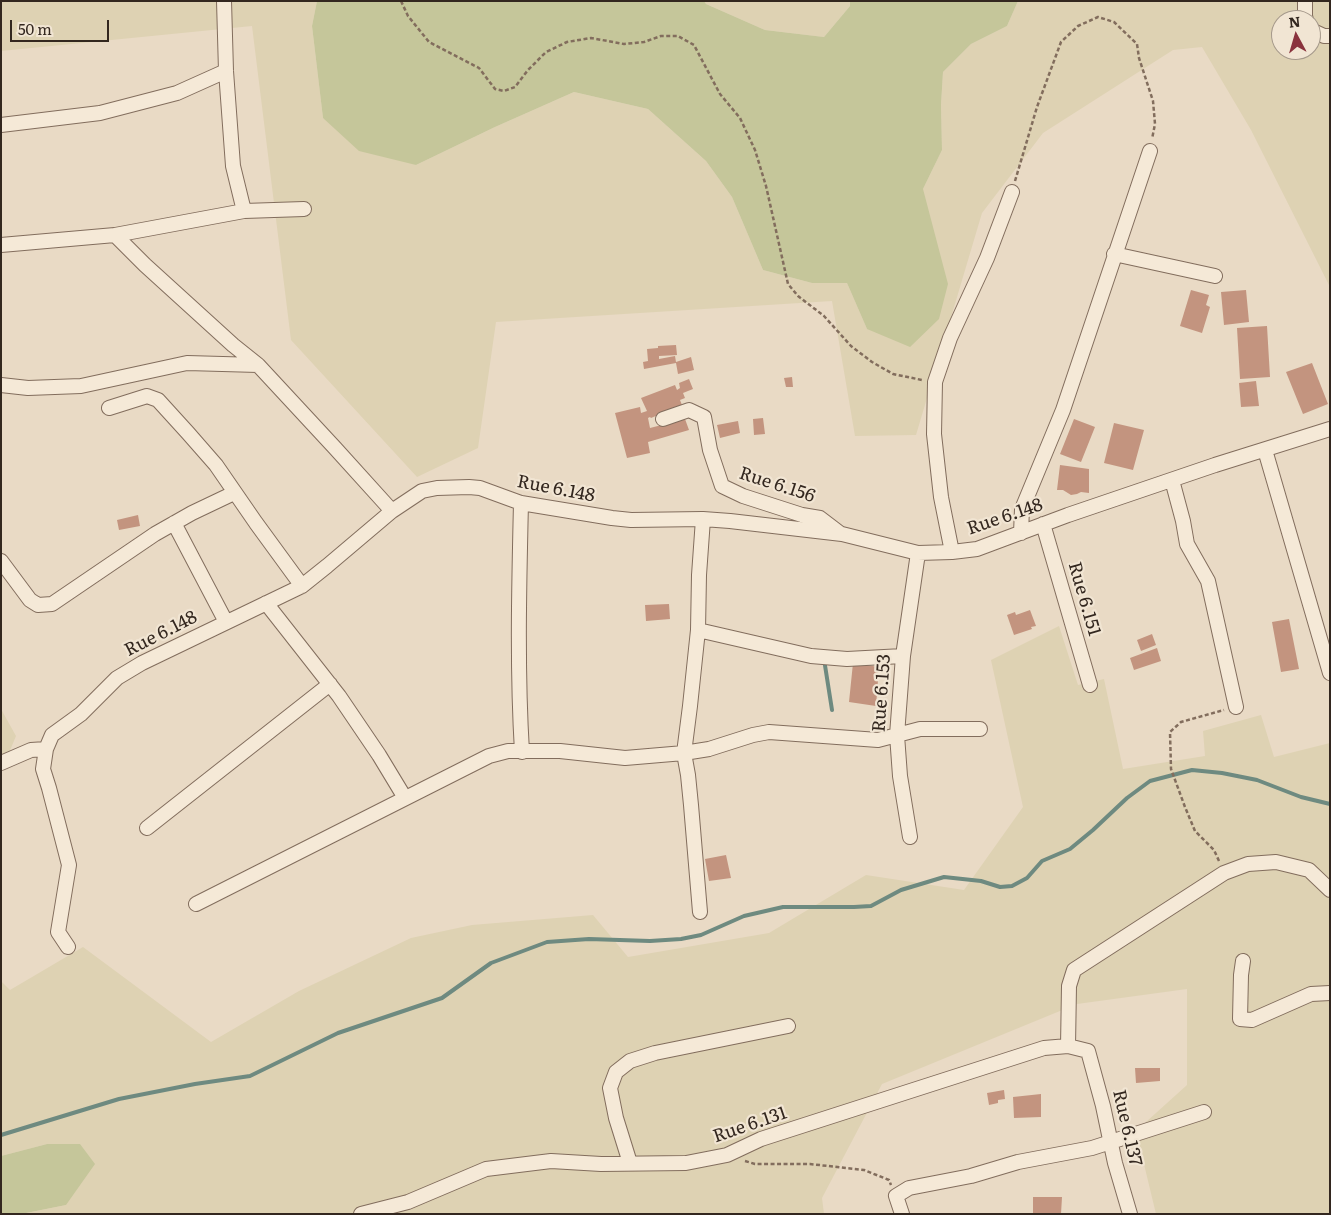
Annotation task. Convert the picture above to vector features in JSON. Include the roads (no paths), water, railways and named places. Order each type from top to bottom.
[{"type":"street","points":[[224,1],[226,71],[233,166],[244,211]]},
{"type":"street","points":[[1,124],[100,113],[177,93],[226,71]]},
{"type":"street","points":[[1021,533],[1022,509],[1063,410],[1081,360],[1114,254],[1150,151]]},
{"type":"street","points":[[952,552],[941,497],[934,434],[935,382],[950,338],[986,258],[1012,192]]},
{"type":"street","points":[[1,245],[115,235],[244,211],[304,209]]},
{"type":"street","points":[[115,235],[233,345],[258,365],[392,511]]},
{"type":"street","points":[[1114,254],[1215,276]]},
{"type":"street","points":[[1,386],[28,388],[81,386],[187,363],[258,365]]},
{"type":"street","points":[[109,408],[147,396],[158,400],[216,465],[234,493],[302,586]]},
{"type":"street","name":"Rue 6.156","points":[[662,419],[689,410],[704,417],[710,450],[722,486],[743,496],[802,515],[820,518],[842,534]]},
{"type":"street","name":"Rue 6.148","points":[[46,749],[52,735],[81,714],[117,678],[142,663],[302,586],[392,511],[422,491],[468,486],[480,488],[521,503],[612,518],[631,520],[703,519],[730,521],[842,534],[918,552],[952,552],[977,549],[1068,515],[1330,429]]},
{"type":"street","points":[[1265,450],[1330,673]]},
{"type":"street","points":[[1172,480],[1187,544],[1208,581],[1236,707]]},
{"type":"street","points":[[1,561],[30,600],[38,605],[52,604],[155,534],[192,513],[234,493]]},
{"type":"street","points":[[521,503],[518,624],[519,705],[522,752]]},
{"type":"street","points":[[700,912],[688,775],[684,753],[698,630],[703,519]]},
{"type":"street","points":[[174,523],[226,622]]},
{"type":"street","name":"Rue 6.151","points":[[1043,524],[1090,684]]},
{"type":"street","name":"Rue 6.153","points":[[910,837],[900,776],[897,735],[903,656],[918,552]]},
{"type":"street","points":[[266,603],[339,696],[379,755],[405,798]]},
{"type":"street","points":[[698,630],[811,656],[847,659],[876,659],[903,656]]},
{"type":"street","points":[[147,828],[330,684]]},
{"type":"street","points":[[196,904],[489,756],[508,751],[560,751],[625,758],[709,749],[753,735],[770,732],[878,740],[920,729],[980,729]]},
{"type":"street","points":[[1,763],[31,750],[46,749],[43,769],[69,865],[58,932],[68,947]]},
{"type":"street","points":[[1068,1046],[1069,986],[1074,970],[1224,874],[1248,864],[1276,862],[1309,870],[1330,890]]},
{"type":"street","points":[[1243,961],[1240,1019],[1252,1020],[1311,994],[1330,993]]},
{"type":"street","points":[[630,1162],[616,1118],[610,1088],[616,1072],[630,1061],[654,1054],[788,1026]]},
{"type":"street","name":"Rue 6.131","points":[[361,1214],[408,1202],[486,1170],[551,1161],[601,1164],[686,1162],[727,1155],[761,1139],[1044,1048],[1068,1046],[1088,1051]]},
{"type":"street","name":"Rue 6.137","points":[[1088,1051],[1104,1106],[1116,1163],[1130,1214]]},
{"type":"street","points":[[902,1214],[896,1196],[910,1188],[971,1176],[1018,1162],[1092,1148],[1204,1112]]},
{"type":"waterway","points":[[824,659],[832,710]]},
{"type":"waterway","points":[[1,1135],[119,1099],[195,1084],[250,1076],[338,1033],[442,998],[491,963],[547,942],[589,939],[650,941],[681,939],[701,935],[744,916],[783,907],[871,906],[901,890],[944,877],[981,881],[1000,887],[1012,886],[1027,878],[1042,861],[1070,849],[1127,798],[1150,781],[1192,770],[1222,773],[1257,780],[1301,797],[1330,804]]}]
